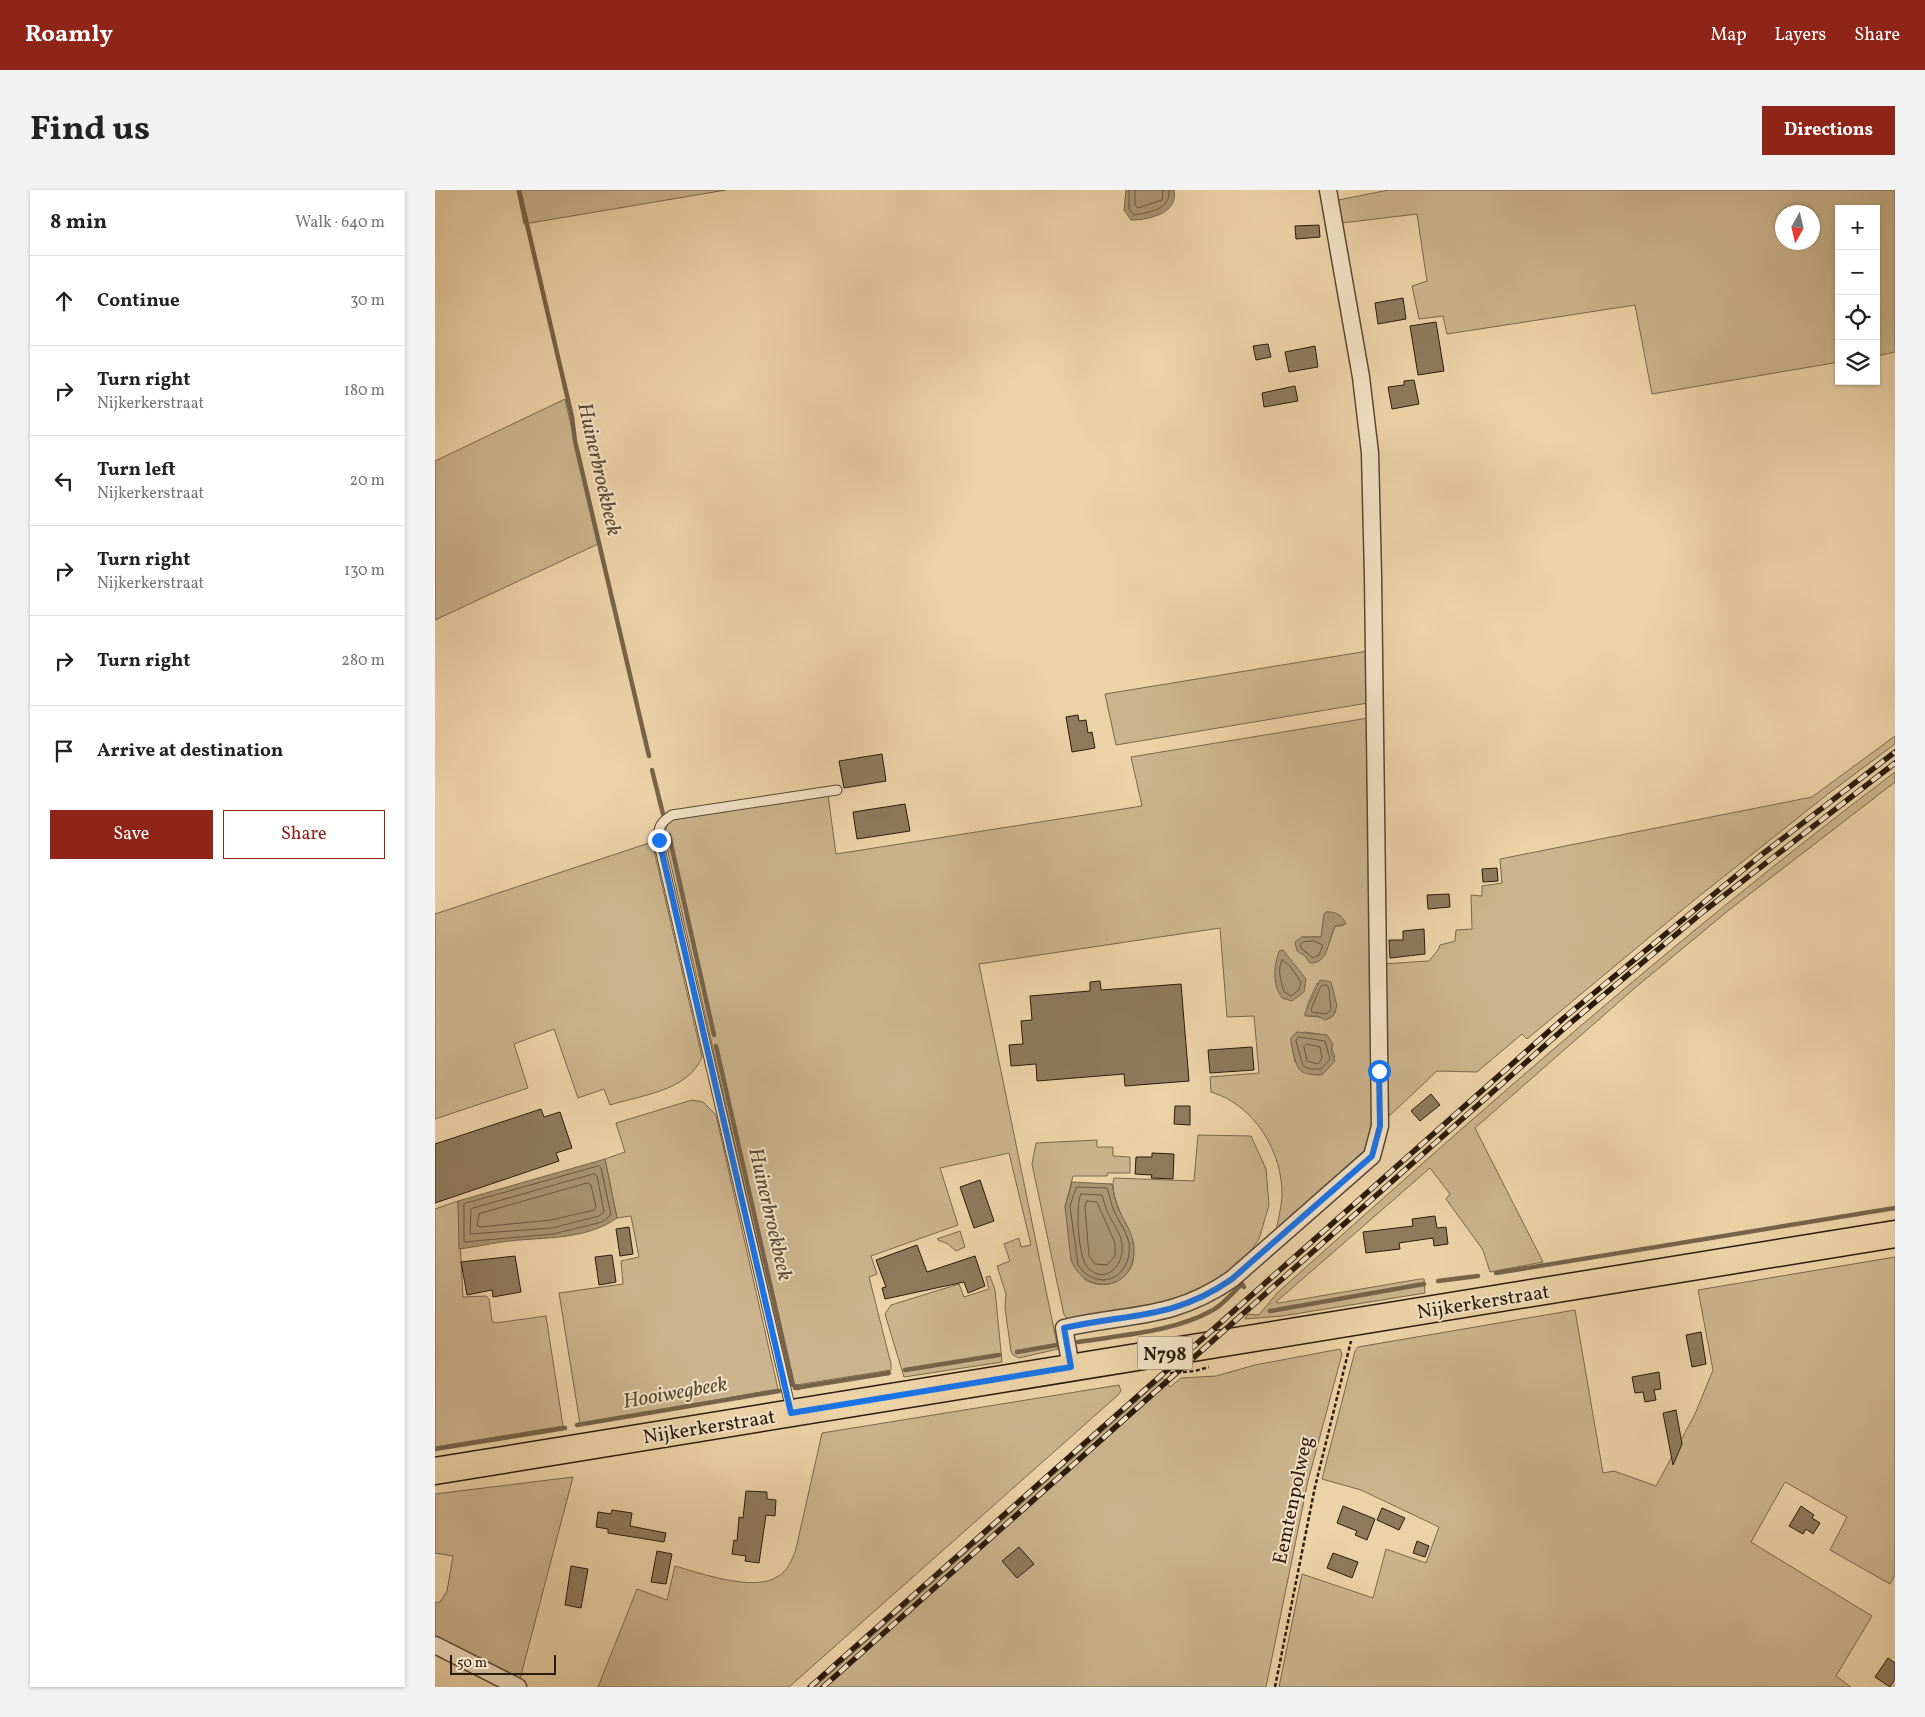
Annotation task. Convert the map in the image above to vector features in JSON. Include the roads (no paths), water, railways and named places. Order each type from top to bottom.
[{"type":"main road","name":"Nijkerkerstraat","points":[[435,1471],[1071,1367],[1350,1330],[1895,1234]]},
{"type":"street","points":[[1071,1367],[1064,1328],[1090,1322],[1162,1312],[1186,1305],[1217,1290],[1372,1156],[1377,1142],[1380,1126],[1370,453],[1361,377],[1328,190]]},
{"type":"street","points":[[435,1644],[518,1687]]},
{"type":"lane","points":[[791,1413],[663,859],[658,830],[662,821],[672,815],[837,790]]},
{"type":"water","points":[[1126,190],[1174,190],[1174,198],[1172,204],[1161,214],[1146,219],[1131,220],[1124,210]]},
{"type":"water","points":[[1326,912],[1333,912],[1338,915],[1346,924],[1335,926],[1324,955],[1316,962],[1310,963],[1305,956],[1297,951],[1295,942],[1302,937],[1321,937],[1324,914]]},
{"type":"water","points":[[1283,950],[1306,979],[1304,992],[1292,1001],[1282,998],[1275,981],[1277,957],[1279,951]]},
{"type":"water","points":[[1320,980],[1331,982],[1337,1006],[1333,1016],[1325,1020],[1318,1016],[1305,1016]]},
{"type":"water","points":[[1297,1032],[1327,1035],[1333,1044],[1331,1050],[1335,1061],[1322,1075],[1307,1074],[1298,1067],[1293,1054],[1291,1040]]},
{"type":"water","points":[[605,1159],[617,1218],[605,1225],[579,1234],[509,1241],[459,1249],[458,1201]]},
{"type":"water","points":[[1072,1182],[1112,1184],[1119,1210],[1134,1247],[1131,1266],[1117,1282],[1107,1284],[1096,1283],[1086,1279],[1077,1271],[1071,1260],[1065,1207]]},
{"type":"waterway","name":"Huinerbroekbeek","points":[[519,190],[572,417],[575,441],[649,756]]},
{"type":"waterway","name":"Huinerbroekbeek","points":[[652,770],[663,814]]},
{"type":"waterway","name":"Huinerbroekbeek","points":[[669,835],[714,1035]]},
{"type":"waterway","name":"Huinerbroekbeek","points":[[716,1046],[793,1385],[798,1388]]},
{"type":"waterway","points":[[1496,1273],[1895,1208]]},
{"type":"waterway","points":[[1438,1281],[1478,1276]]},
{"type":"waterway","points":[[1078,1342],[1147,1332],[1182,1323],[1213,1310],[1242,1284],[1244,1287]]},
{"type":"waterway","points":[[1270,1311],[1424,1284]]},
{"type":"waterway","points":[[1017,1352],[1057,1345]]},
{"type":"waterway","points":[[905,1370],[999,1355]]},
{"type":"waterway","points":[[795,1388],[889,1373]]},
{"type":"waterway","name":"Hooiwegbeek","points":[[577,1425],[779,1391]]},
{"type":"waterway","name":"Hooiwegbeek","points":[[435,1449],[565,1428]]},
{"type":"railway","points":[[810,1687],[1565,1017],[1760,856],[1895,752]]},
{"type":"railway","points":[[823,1687],[1568,1025],[1704,911],[1895,763]]}]
